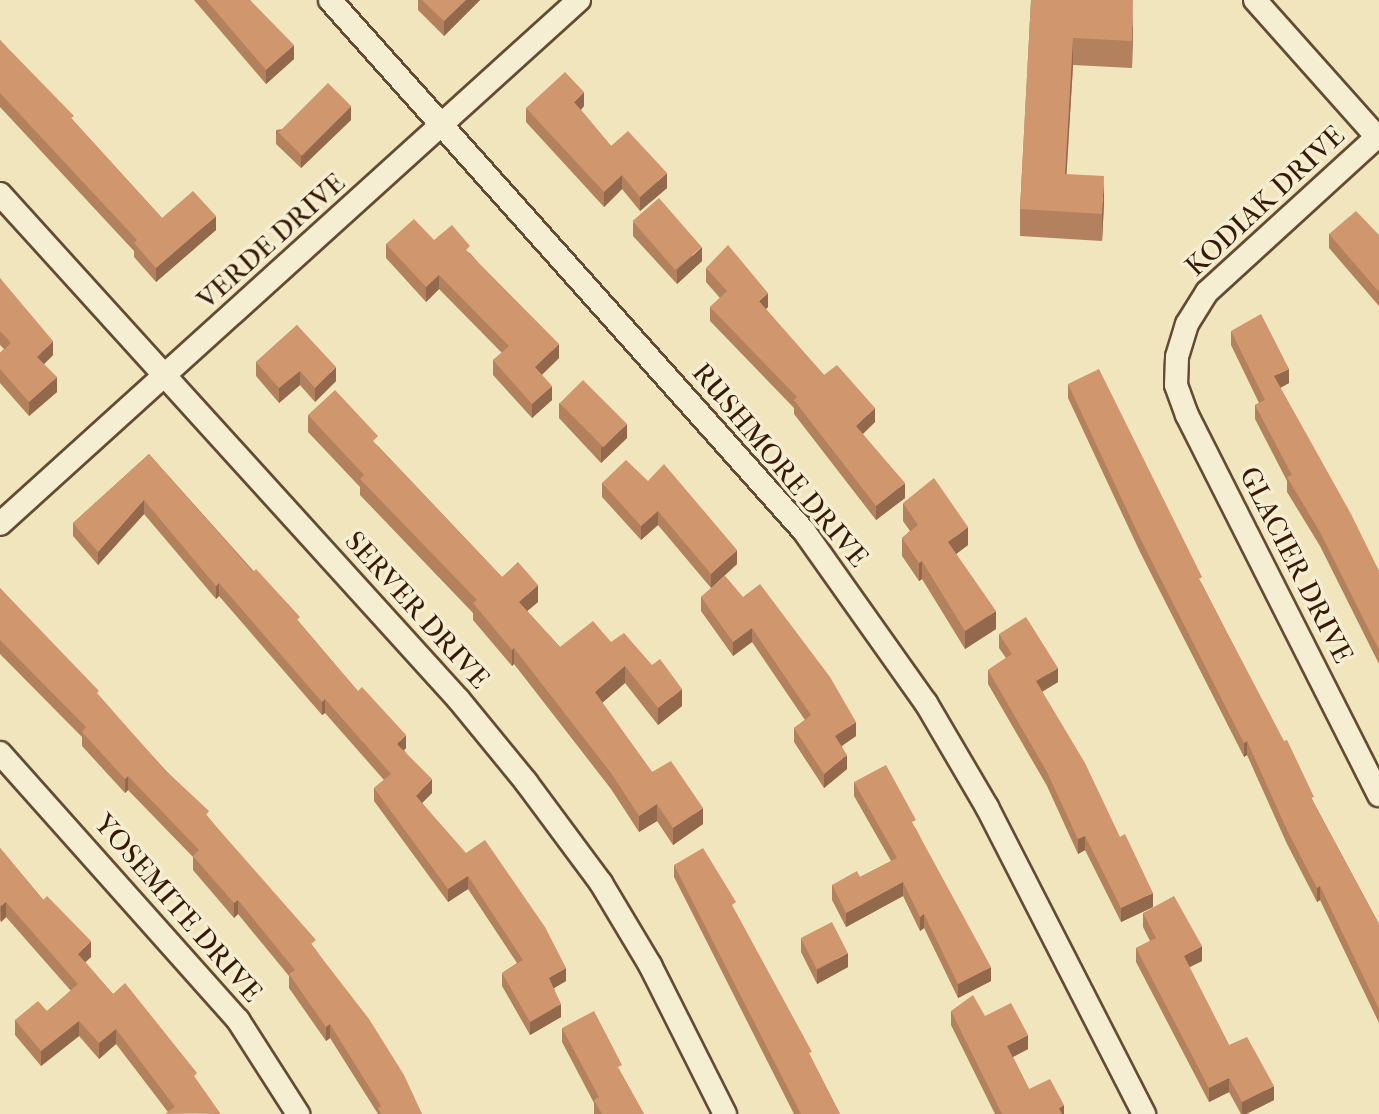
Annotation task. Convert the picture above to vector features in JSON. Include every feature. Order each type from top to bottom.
[{"type":"street","name":"RUSHMORE DRIVE","points":[[330,0],[804,531],[856,602],[926,703],[987,807],[1144,1114]]},
{"type":"street","name":"VERDE DRIVE","points":[[0,524],[579,0]]},
{"type":"street","points":[[1255,0],[1378,137]]},
{"type":"street","name":"KODIAK DRIVE","points":[[1177,357],[1187,324],[1207,292],[1378,137]]},
{"type":"street","name":"SERVER DRIVE","points":[[0,194],[459,700],[526,782],[601,883],[650,965],[725,1114]]},
{"type":"street","name":"GLACIER DRIVE","points":[[1177,357],[1176,385],[1187,415],[1379,795]]},
{"type":"street","name":"YOSEMITE DRIVE","points":[[0,753],[238,1020],[298,1114]]},
{"type":"building","points":[[206,0],[250,0],[294,45],[266,70]]},
{"type":"building","points":[[422,0],[466,0],[444,21]]},
{"type":"building","points":[[1031,0],[1133,0],[1132,41],[1073,38],[1065,174],[1104,176],[1102,214],[1020,209]]},
{"type":"building","points":[[0,40],[74,116],[71,118],[162,218],[193,191],[216,216],[156,268],[134,243],[137,240],[0,93]]},
{"type":"building","points":[[565,72],[584,92],[574,102],[611,146],[628,131],[667,173],[640,197],[622,175],[604,192],[526,108]]},
{"type":"building","points":[[328,83],[351,106],[302,156],[279,132]]},
{"type":"building","points":[[659,198],[702,247],[675,270],[633,221]]},
{"type":"building","points":[[1356,211],[1379,235],[1379,292],[1329,234]]},
{"type":"building","points":[[414,219],[434,240],[452,225],[470,246],[466,250],[559,344],[535,367],[552,386],[532,404],[493,360],[509,346],[439,275],[426,287],[386,244]]},
{"type":"building","points":[[728,245],[768,293],[759,301],[824,375],[837,365],[875,408],[856,426],[905,483],[876,506],[794,400],[797,397],[710,307],[727,291],[706,268]]},
{"type":"building","points":[[0,278],[53,341],[37,357],[57,377],[29,402],[0,369],[0,353],[11,343],[0,331]]},
{"type":"building","points":[[1261,314],[1289,369],[1274,376],[1379,571],[1379,650],[1320,532],[1287,477],[1292,475],[1255,405],[1265,400],[1231,331]]},
{"type":"building","points":[[297,325],[336,367],[315,388],[300,371],[279,388],[256,362]]},
{"type":"building","points":[[1099,369],[1202,577],[1199,579],[1284,741],[1287,740],[1314,797],[1311,798],[1379,924],[1379,1009],[1320,886],[1317,888],[1287,830],[1247,741],[1244,743],[1140,538],[1068,384]]},
{"type":"building","points":[[583,380],[627,424],[604,447],[560,403]]},
{"type":"building","points":[[335,390],[378,436],[373,441],[502,577],[518,562],[538,585],[519,602],[560,647],[593,621],[611,642],[624,633],[652,665],[660,659],[682,689],[658,708],[625,666],[595,692],[652,772],[671,761],[703,808],[673,828],[657,804],[639,816],[611,773],[514,648],[512,650],[473,603],[477,600],[360,479],[364,475],[308,415]]},
{"type":"building","points":[[149,454],[253,572],[256,569],[300,617],[297,620],[358,691],[362,687],[406,735],[397,744],[432,779],[416,796],[466,853],[485,840],[545,927],[566,968],[549,978],[561,1004],[530,1022],[502,973],[523,960],[468,876],[448,889],[374,788],[391,774],[325,699],[322,702],[219,583],[216,586],[144,500],[98,552],[73,523]]},
{"type":"building","points":[[626,460],[648,481],[664,464],[737,550],[711,574],[658,511],[641,526],[602,483]]},
{"type":"building","points":[[934,478],[968,527],[948,542],[996,611],[965,631],[922,561],[919,563],[902,538],[918,525],[903,503]]},
{"type":"building","points":[[725,576],[743,597],[760,584],[830,677],[856,722],[835,736],[847,755],[824,774],[794,728],[811,715],[752,628],[733,642],[701,597]]},
{"type":"building","points":[[0,588],[99,691],[97,693],[163,768],[209,811],[206,815],[316,940],[311,944],[369,1019],[404,1075],[422,1114],[381,1114],[378,1108],[381,1106],[330,1024],[326,1027],[289,974],[295,970],[238,900],[234,903],[193,856],[199,850],[128,776],[125,779],[82,732],[86,727],[0,640]]},
{"type":"building","points":[[1026,617],[1058,668],[1036,681],[1085,763],[1120,837],[1125,834],[1153,893],[1121,908],[1085,836],[1078,839],[1047,772],[988,670],[1012,654],[999,634]]},
{"type":"building","points":[[886,765],[916,820],[912,822],[991,967],[958,984],[924,914],[920,917],[903,882],[846,913],[832,885],[857,871],[860,877],[897,858],[854,782]]},
{"type":"building","points":[[0,848],[43,900],[47,896],[91,941],[78,954],[113,994],[125,983],[197,1073],[194,1076],[220,1113],[165,1114],[175,1107],[116,1029],[99,1043],[79,1021],[41,1051],[15,1020],[38,1001],[47,1011],[78,984],[6,902],[0,905]]},
{"type":"building","points":[[703,848],[736,902],[732,905],[812,1052],[809,1053],[840,1114],[801,1114],[674,865]]},
{"type":"building","points":[[1174,896],[1202,946],[1184,956],[1229,1045],[1247,1037],[1274,1086],[1242,1102],[1229,1078],[1209,1088],[1136,948],[1156,938],[1143,913]]},
{"type":"building","points":[[832,922],[848,953],[817,969],[801,938]]},
{"type":"building","points":[[973,995],[985,1016],[1011,1003],[1028,1035],[1007,1046],[1029,1089],[1050,1079],[1064,1105],[1059,1108],[1062,1114],[1002,1114],[951,1011]]},
{"type":"building","points":[[594,1011],[622,1065],[618,1067],[644,1114],[602,1114],[594,1100],[599,1097],[562,1028]]}]
